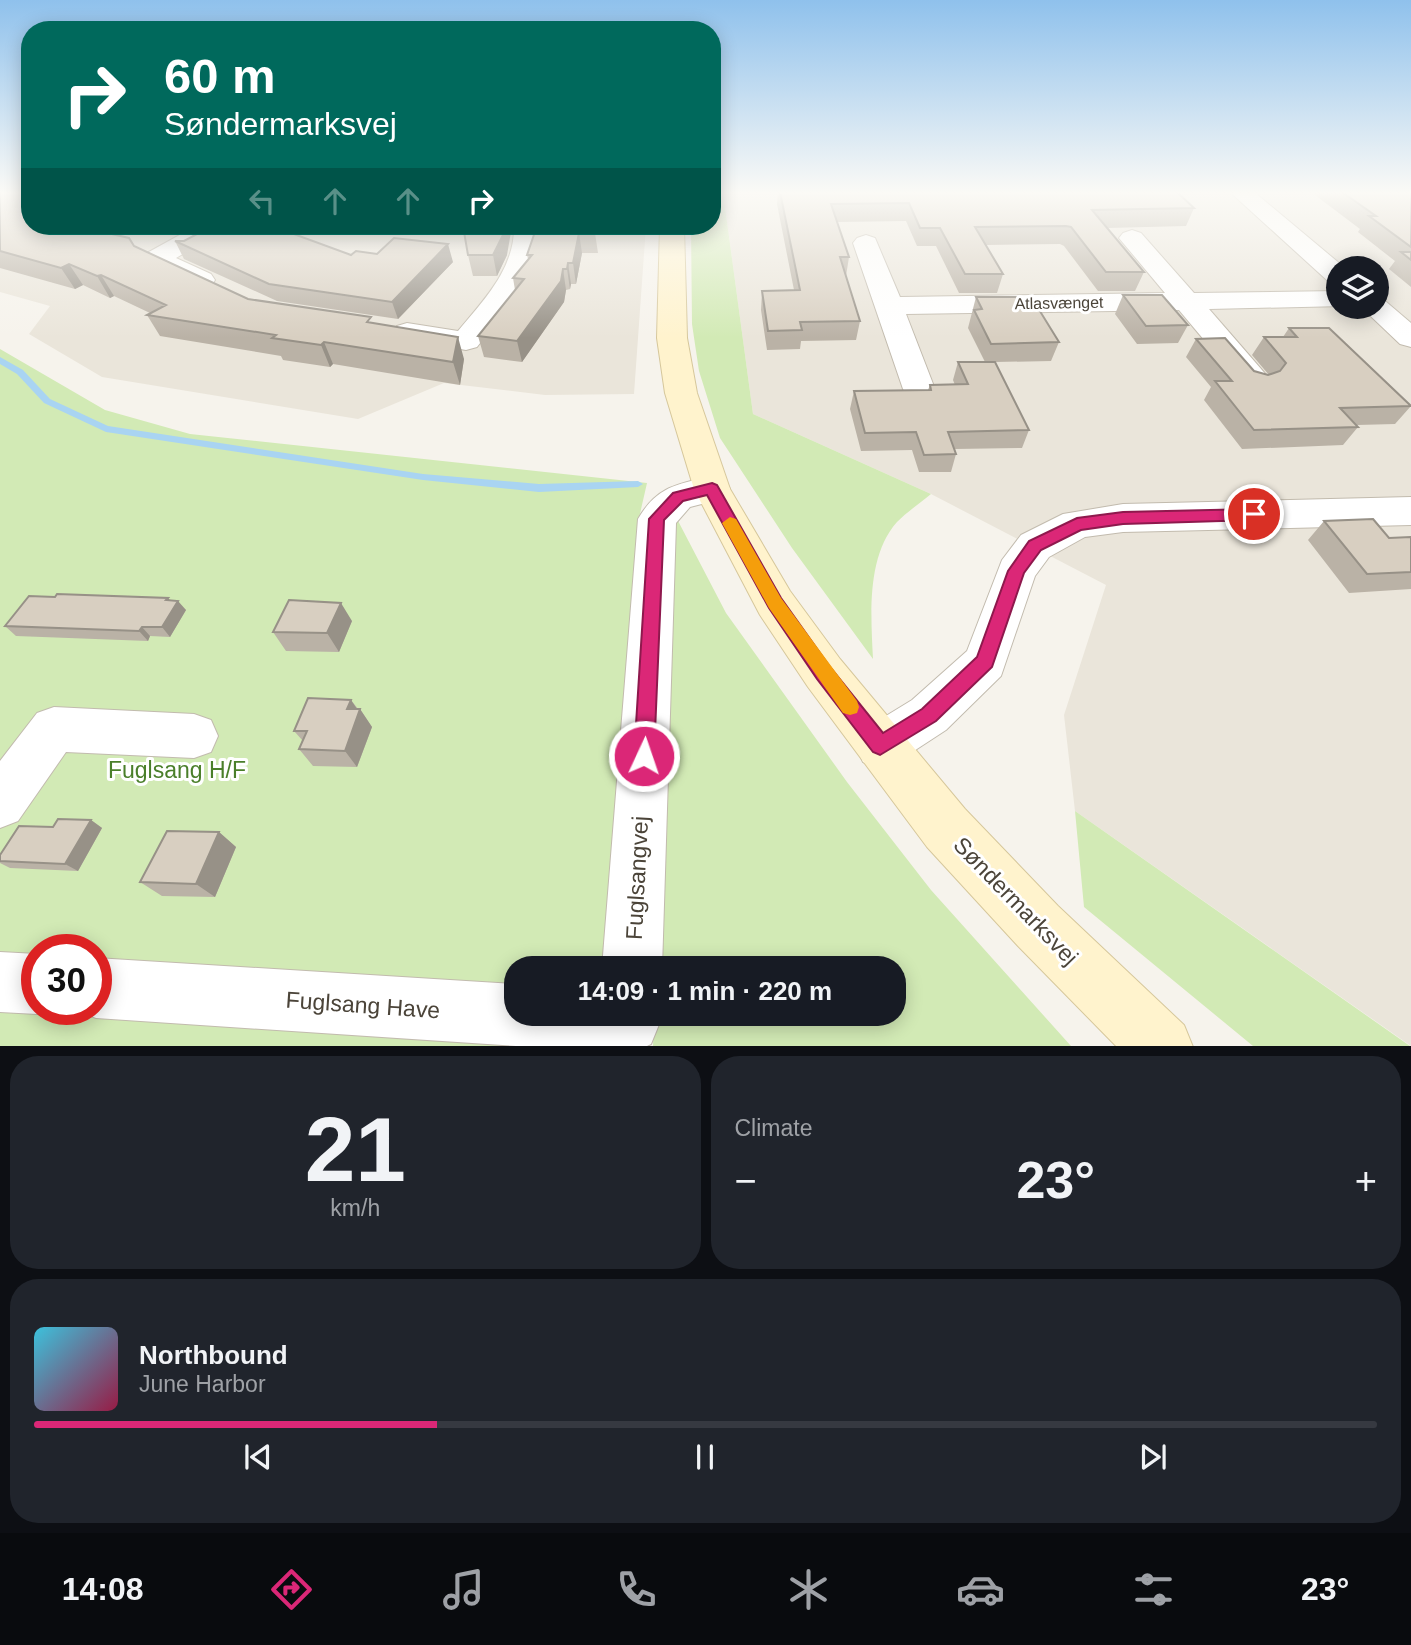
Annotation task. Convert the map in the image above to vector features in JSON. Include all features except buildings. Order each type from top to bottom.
[{"type":"street","points":[[188,241],[156,259],[223,291]]},
{"type":"street","points":[[378,328],[466,341],[514,277],[527,241]]},
{"type":"street","name":"Søndermarksvej","points":[[672,241],[672,338],[681,393],[712,489],[775,603],[824,673],[946,828],[1038,926],[1162,1046]]},
{"type":"street","points":[[1134,241],[1255,381]]},
{"type":"street","points":[[1298,241],[1326,265]]},
{"type":"street","points":[[866,243],[919,388]]},
{"type":"street","name":"Atlasvænget","points":[[890,306],[1326,299]]},
{"type":"street","points":[[1389,319],[1411,338]]},
{"type":"street","name":"Fuglsangvej","points":[[633,956],[657,519],[678,496],[712,489]]},
{"type":"street","points":[[880,746],[929,715],[985,662],[1016,571],[1035,546],[1077,524],[1123,518],[1411,511]]},
{"type":"street","points":[[0,803],[54,729],[194,736]]},
{"type":"street","points":[[0,982],[21,983]]},
{"type":"street","name":"Fuglsang Have","points":[[112,989],[504,1006]]},
{"type":"shaded area","points":[[0,241],[645,241],[634,394],[545,395],[444,383],[358,419],[102,377],[29,334],[50,306],[0,292]]},
{"type":"shaded area","points":[[730,241],[1411,241],[1411,1046],[1075,811],[1064,715],[1106,585],[931,494],[753,414]]},
{"type":"green space","points":[[691,241],[730,241],[753,414],[931,494],[897,522],[880,552],[873,587],[873,659],[792,548],[720,438],[699,371],[692,324]]},
{"type":"green space","name":"Fuglsang H/F","points":[[0,349],[105,410],[190,434],[647,483],[639,518],[611,956],[504,956],[504,1026],[551,1026],[605,1046],[0,1046]]},
{"type":"green space","points":[[676,517],[726,613],[847,782],[931,890],[1071,1046],[653,1046],[654,1026],[906,1026],[906,956],[656,956]]},
{"type":"green space","points":[[1075,811],[1410,1046],[1253,1046],[1084,907]]},
{"type":"waterway","points":[[0,360],[20,372],[47,401],[106,429],[423,477],[539,488],[638,484]]},
{"type":"slow traffic","points":[[730,523],[775,603],[850,707]]},
{"type":"route","points":[[644,756],[657,519],[678,496],[712,489],[775,603],[880,746],[929,715],[985,662],[1016,571],[1035,546],[1077,524],[1123,518],[1254,514]]}]
